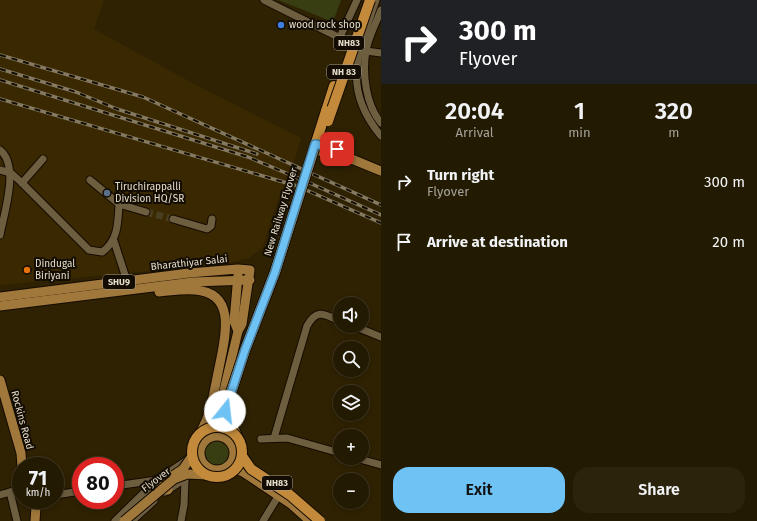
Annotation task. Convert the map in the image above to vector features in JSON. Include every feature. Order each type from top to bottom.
[{"type":"highway","name":"New Railway Flyover","points":[[242,456],[243,449],[232,439],[230,412],[280,268],[326,111],[364,0]]},
{"type":"highway","name":"New Railway Flyover","points":[[214,426],[221,421],[225,411],[245,350],[275,272],[316,147],[370,0]]},
{"type":"highway","points":[[232,439],[227,428],[214,426],[202,440],[195,439],[192,456],[195,464],[213,471],[215,477],[230,474],[236,469],[242,456]]},
{"type":"highway","points":[[242,456],[251,469],[290,495],[320,521]]},
{"type":"highway","name":"NH83","points":[[230,474],[241,472],[250,473],[289,498],[314,521]]},
{"type":"main road","points":[[316,147],[344,151],[381,166]]},
{"type":"main road","points":[[316,147],[342,155],[381,171]]},
{"type":"main road","points":[[202,440],[216,423],[238,331],[242,324],[250,280],[250,270],[238,269],[234,321],[238,331]]},
{"type":"main road","name":"Bharathiyar Salai","points":[[0,297],[189,273],[238,269]]},
{"type":"main road","name":"Bharathiyar Salai","points":[[0,306],[193,282],[250,280]]},
{"type":"main road","points":[[133,290],[143,294],[190,290],[203,291],[214,298],[224,309],[226,316],[226,331],[210,415],[202,440],[200,453],[204,463],[213,471],[224,468],[233,460],[234,449],[232,439],[219,425],[219,412]]},
{"type":"main road","name":"Rockins Road","points":[[0,380],[21,457]]},
{"type":"main road","name":"Rockins Road","points":[[0,397],[18,457]]},
{"type":"main road","points":[[202,440],[218,436],[232,439]]},
{"type":"main road","name":"NH83","points":[[232,439],[240,455],[252,466],[294,494],[325,521]]},
{"type":"main road","name":"Flyover","points":[[119,521],[159,484],[183,469],[192,456]]},
{"type":"main road","name":"Flyover","points":[[124,521],[174,479],[187,474],[238,470],[279,495],[310,521]]},
{"type":"main road","points":[[157,480],[168,490]]},
{"type":"main road","points":[[35,521],[36,509]]},
{"type":"street","points":[[264,0],[363,49],[381,53]]},
{"type":"street","points":[[340,37],[357,0]]},
{"type":"street","points":[[376,0],[355,81],[357,94],[363,111],[381,136]]},
{"type":"street","points":[[381,10],[363,49],[368,96],[381,123]]},
{"type":"street","points":[[0,150],[8,160],[11,173],[8,190],[2,209],[0,235]]},
{"type":"street","points":[[22,182],[43,159]]},
{"type":"street","points":[[0,170],[11,173],[22,182],[89,250],[102,252],[114,241]]},
{"type":"street","points":[[90,180],[119,204],[146,212]]},
{"type":"street","points":[[0,188],[8,190]]},
{"type":"street","points":[[119,204],[118,221],[114,241],[127,281]]},
{"type":"street","points":[[173,219],[206,229],[211,226],[212,219]]},
{"type":"street","points":[[274,438],[307,326],[312,317],[316,314],[333,318]]},
{"type":"street","points":[[369,332],[381,337]]},
{"type":"street","points":[[261,439],[287,438],[333,451]]},
{"type":"street","points":[[115,521],[157,480],[183,463],[202,440]]},
{"type":"street","points":[[369,462],[381,465]]},
{"type":"street","points":[[132,521],[168,490],[185,479],[213,471]]},
{"type":"street","points":[[181,521],[184,505],[185,479]]},
{"type":"street","points":[[124,485],[157,480]]},
{"type":"street","points":[[0,495],[10,492],[17,521]]},
{"type":"street","points":[[263,521],[279,495]]},
{"type":"shaded area","points":[[0,0],[104,0],[94,29],[196,85],[301,138],[283,200],[278,199],[263,247],[249,258],[224,264],[0,285]]},
{"type":"green space","points":[[278,0],[341,0],[333,22]]},
{"type":"green space","points":[[218,439],[228,443],[232,453],[228,463],[218,467],[208,463],[204,453],[208,443]]},
{"type":"tunnel","points":[[146,212],[173,219]]},
{"type":"railway","points":[[0,55],[143,97],[381,205]]},
{"type":"railway","points":[[0,69],[76,92],[117,109],[257,154]]},
{"type":"railway","points":[[0,80],[248,157],[381,215]]},
{"type":"railway","points":[[0,99],[297,186],[381,223]]},
{"type":"place","name":"wood rock shop","points":[[281,25]]},
{"type":"place","name":"Tiruchirappalli Division HQ/SR","points":[[107,193]]},
{"type":"place","name":"Dindugal Biriyani","points":[[27,270]]},
{"type":"route","points":[[225,411],[245,350],[275,272],[315,144],[337,149]]}]
